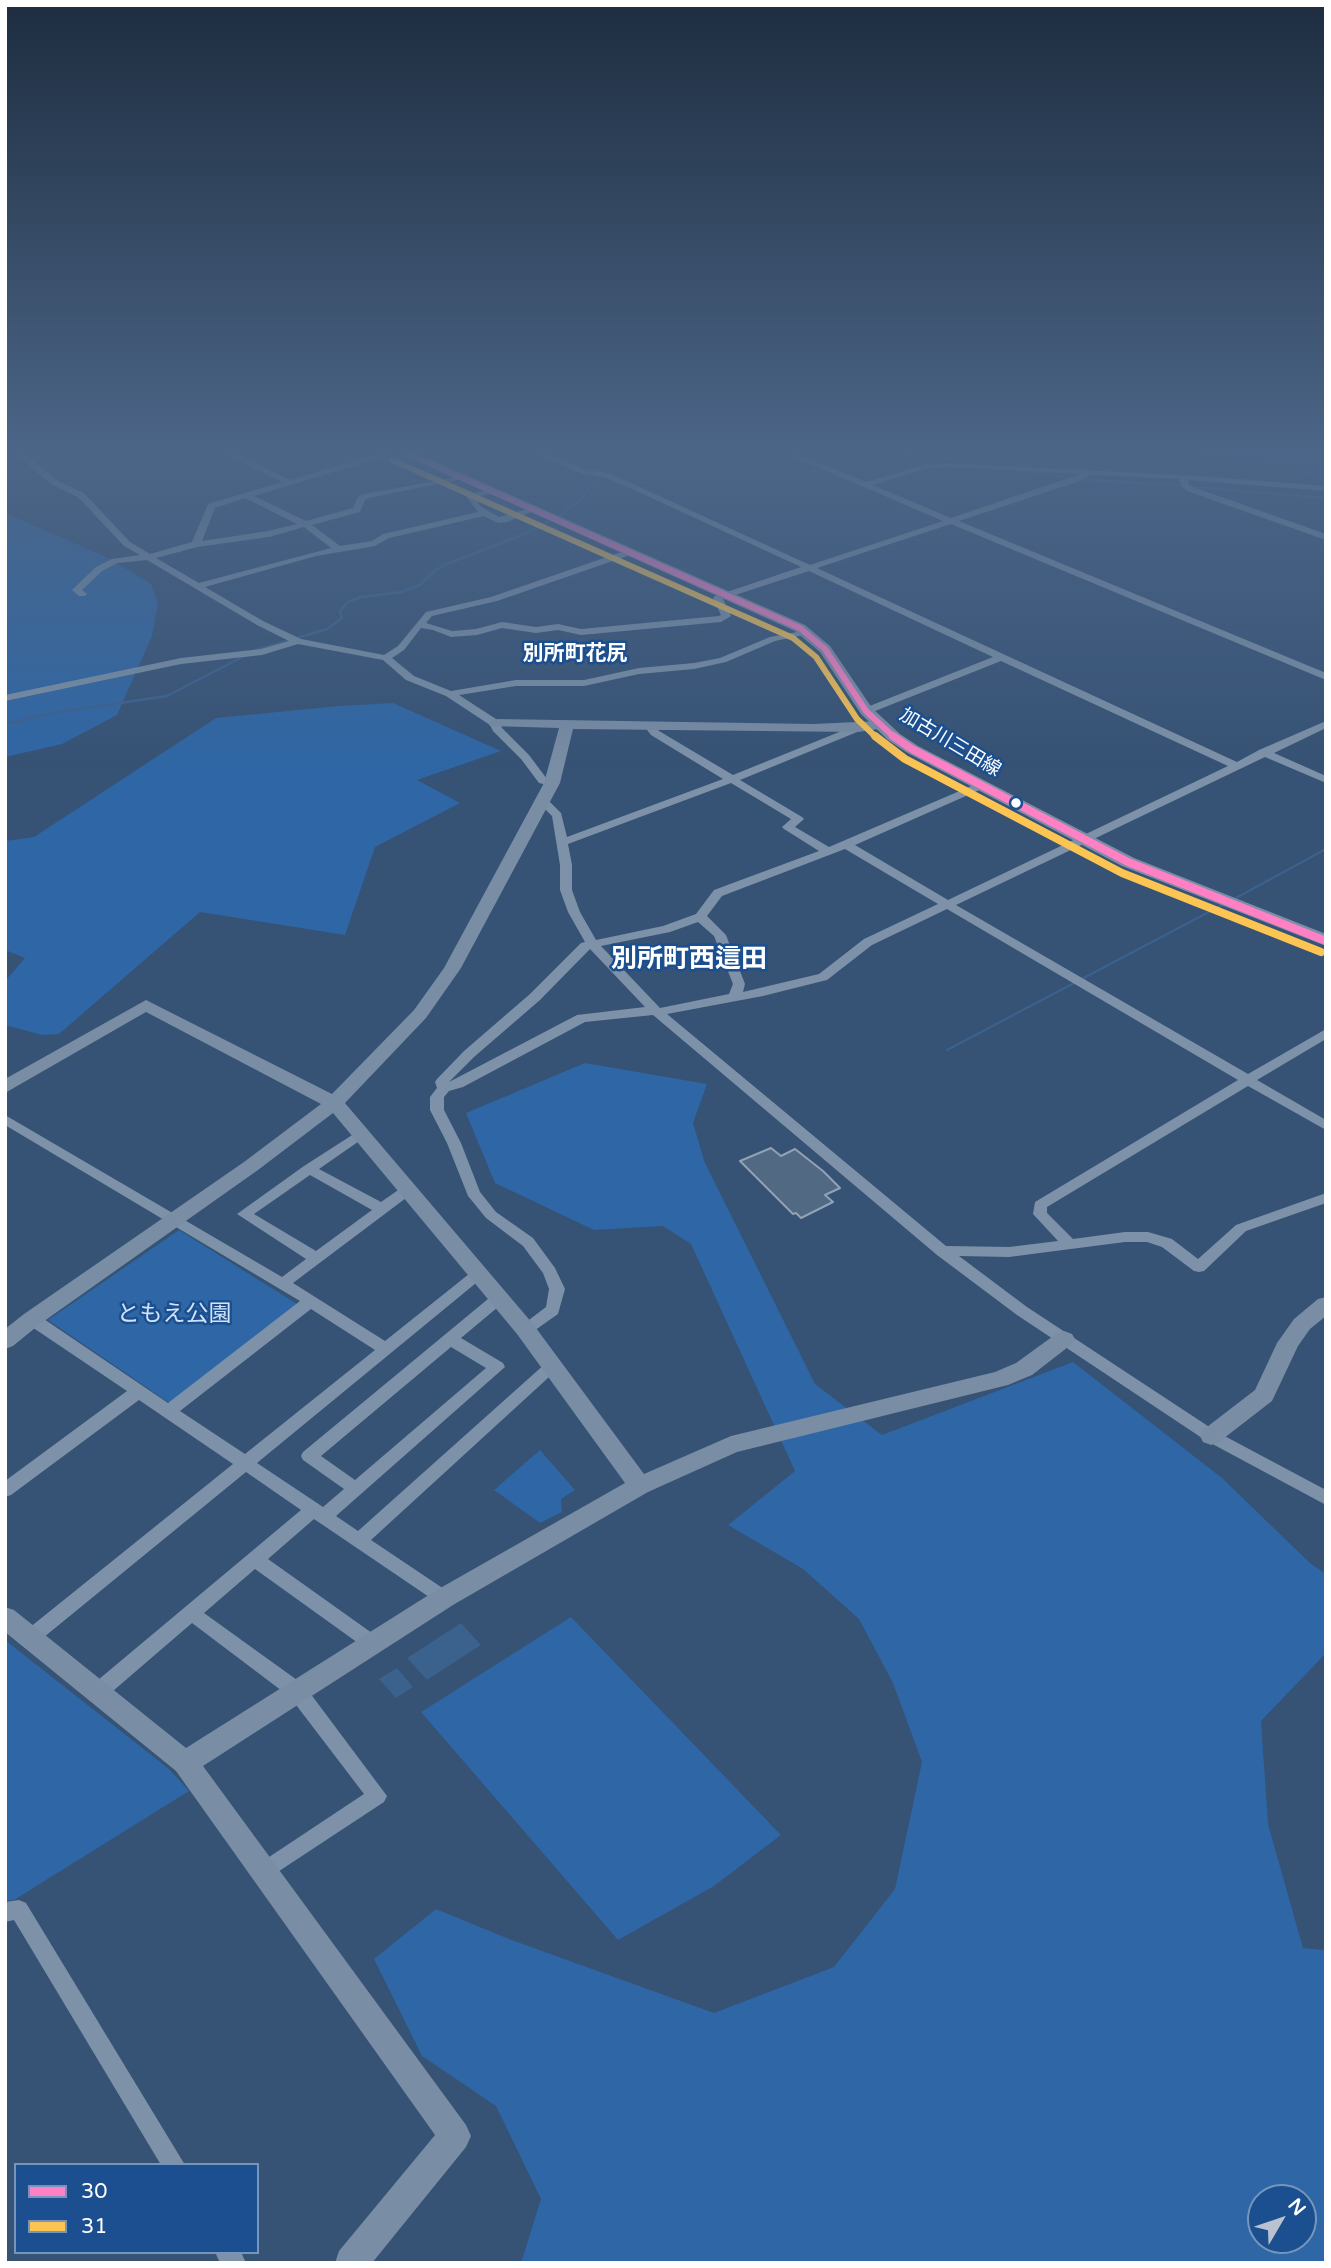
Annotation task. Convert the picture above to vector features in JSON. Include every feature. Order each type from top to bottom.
[{"type":"main road","name":"加古川三田線","points":[[636,555],[808,633],[825,649],[866,711],[879,725],[912,749],[1082,839],[1188,887],[1326,941]]},
{"type":"street","points":[[145,555],[260,623],[298,641],[386,658],[411,678],[450,694],[495,723],[858,728],[879,725]]},
{"type":"street","points":[[82,594],[77,590],[99,569],[115,561],[156,555]]},
{"type":"street","points":[[197,586],[312,555]]},
{"type":"street","points":[[386,658],[401,648],[429,614],[494,599],[622,555]]},
{"type":"street","points":[[785,555],[1234,765]]},
{"type":"street","points":[[419,625],[435,627],[451,634],[477,632],[502,625],[527,630],[558,628],[581,632],[721,619],[726,616],[717,600],[847,555]]},
{"type":"street","points":[[1031,555],[1326,677]]},
{"type":"street","points":[[450,694],[516,683],[584,683],[639,671],[694,666],[723,660],[774,639],[808,633]]},
{"type":"street","points":[[5,698],[181,661],[262,652],[298,641]]},
{"type":"street","points":[[866,711],[1002,657]]},
{"type":"street","points":[[495,723],[497,729],[543,781],[552,783]]},
{"type":"street","points":[[525,1329],[553,1310],[557,1289],[550,1272],[528,1241],[491,1215],[473,1193],[454,1143],[437,1110],[437,1097],[444,1087],[458,1084],[582,1018],[648,1010],[657,1012],[823,977],[868,942],[1326,723]]},
{"type":"street","points":[[5,1341],[172,1219],[251,1166],[334,1103],[394,1043],[452,968],[552,783],[567,726]]},
{"type":"street","points":[[649,726],[655,733],[797,818],[788,827],[829,852]]},
{"type":"street","points":[[561,843],[733,779],[858,728]]},
{"type":"street","points":[[1263,752],[1326,780]]},
{"type":"street","points":[[444,1087],[442,1082],[468,1054],[535,997],[585,946],[666,929],[700,917],[718,893],[829,852],[980,786]]},
{"type":"street","points":[[543,801],[557,815],[566,890],[573,912],[592,944],[657,1012],[942,1251],[1022,1311],[1211,1436],[1326,1498]]},
{"type":"street","points":[[846,845],[1326,1126]]},
{"type":"street","points":[[700,917],[720,935],[739,984],[735,997]]},
{"type":"street","points":[[5,1087],[146,1005],[334,1103],[525,1329],[640,1486]]},
{"type":"street","points":[[1070,1244],[1040,1214],[1040,1205],[1326,1033]]},
{"type":"street","points":[[5,1119],[311,1301],[385,1349]]},
{"type":"street","points":[[316,1258],[244,1214],[360,1134]]},
{"type":"street","points":[[309,1169],[382,1209]]},
{"type":"street","points":[[282,1284],[409,1189]]},
{"type":"street","points":[[942,1251],[1009,1252],[1148,1237],[1167,1242],[1199,1267],[1241,1228],[1326,1198]]},
{"type":"street","points":[[31,1637],[479,1274]]},
{"type":"street","points":[[356,1489],[309,1456],[499,1298]]},
{"type":"street","points":[[169,1411],[311,1301]]},
{"type":"street","points":[[1211,1436],[1265,1395],[1287,1343],[1302,1324],[1326,1304]]},
{"type":"street","points":[[32,1319],[444,1598]]},
{"type":"street","points":[[99,1691],[255,1559],[356,1489],[497,1367],[450,1339]]},
{"type":"street","points":[[185,1763],[444,1598],[640,1486],[731,1445],[1000,1379],[1024,1369],[1064,1339]]},
{"type":"street","points":[[359,1540],[552,1367]]},
{"type":"street","points":[[5,1490],[139,1391]]},
{"type":"street","points":[[255,1559],[372,1643]]},
{"type":"street","points":[[191,1613],[297,1691],[377,1796],[264,1871]]},
{"type":"street","points":[[5,1617],[185,1763],[455,2136],[351,2263]]},
{"type":"street","points":[[5,1912],[19,1910],[173,2163]]},
{"type":"green space","points":[[5,555],[101,555],[151,584],[158,603],[152,636],[117,715],[62,744],[5,757]]},
{"type":"green space","points":[[393,703],[501,751],[417,780],[460,803],[375,847],[345,935],[200,912],[59,1034],[42,1035],[5,1025],[5,981],[25,958],[5,950],[5,841],[34,837],[216,718]]},
{"type":"green space","points":[[585,1063],[707,1084],[693,1123],[705,1163],[815,1384],[882,1435],[1073,1362],[1222,1478],[1310,1563],[1326,1574],[1326,1653],[1261,1721],[1268,1824],[1303,1948],[1326,1950],[1326,2263],[521,2263],[541,2199],[496,2106],[422,2056],[374,1959],[436,1909],[509,1939],[714,2013],[834,1967],[895,1889],[922,1762],[893,1683],[859,1619],[803,1569],[728,1525],[795,1471],[691,1244],[663,1226],[594,1230],[495,1183],[466,1113]]},
{"type":"green space","name":"ともえ公園","points":[[179,1230],[297,1304],[171,1404],[48,1320]]},
{"type":"green space","points":[[540,1450],[575,1490],[561,1499],[562,1512],[540,1523],[494,1490]]},
{"type":"green space","points":[[571,1617],[781,1835],[714,1886],[618,1940],[421,1712]]},
{"type":"green space","points":[[5,1640],[169,1769],[189,1791],[14,1900],[5,1901]]},
{"type":"shaded area","points":[[461,1623],[481,1645],[427,1680],[407,1658]]},
{"type":"shaded area","points":[[397,1668],[413,1687],[396,1698],[379,1679]]},
{"type":"building","points":[[771,1148],[781,1156],[795,1149],[823,1171],[840,1188],[825,1195],[833,1202],[801,1218],[796,1213],[793,1214],[740,1161]]},
{"type":"waterway","points":[[253,651],[327,629],[342,618],[340,611],[348,602],[361,597],[402,592],[420,585],[434,571],[471,555]]},
{"type":"waterway","points":[[5,724],[59,712],[167,696],[246,655]]},
{"type":"waterway","points":[[1234,899],[1326,849]]},
{"type":"waterway","points":[[947,1050],[1224,904]]},
{"type":"transit line","name":"31","points":[[606,555],[793,638],[816,657],[857,719],[886,747],[905,759],[1122,873],[1321,952]]},
{"type":"transit line","name":"30","points":[[635,555],[800,628],[825,649],[866,711],[894,737],[912,749],[1128,862],[1326,941]]},
{"type":"district","name":"別所町花尻","points":[[575,654]]},
{"type":"district","name":"別所町西這田","points":[[689,960]]}]
